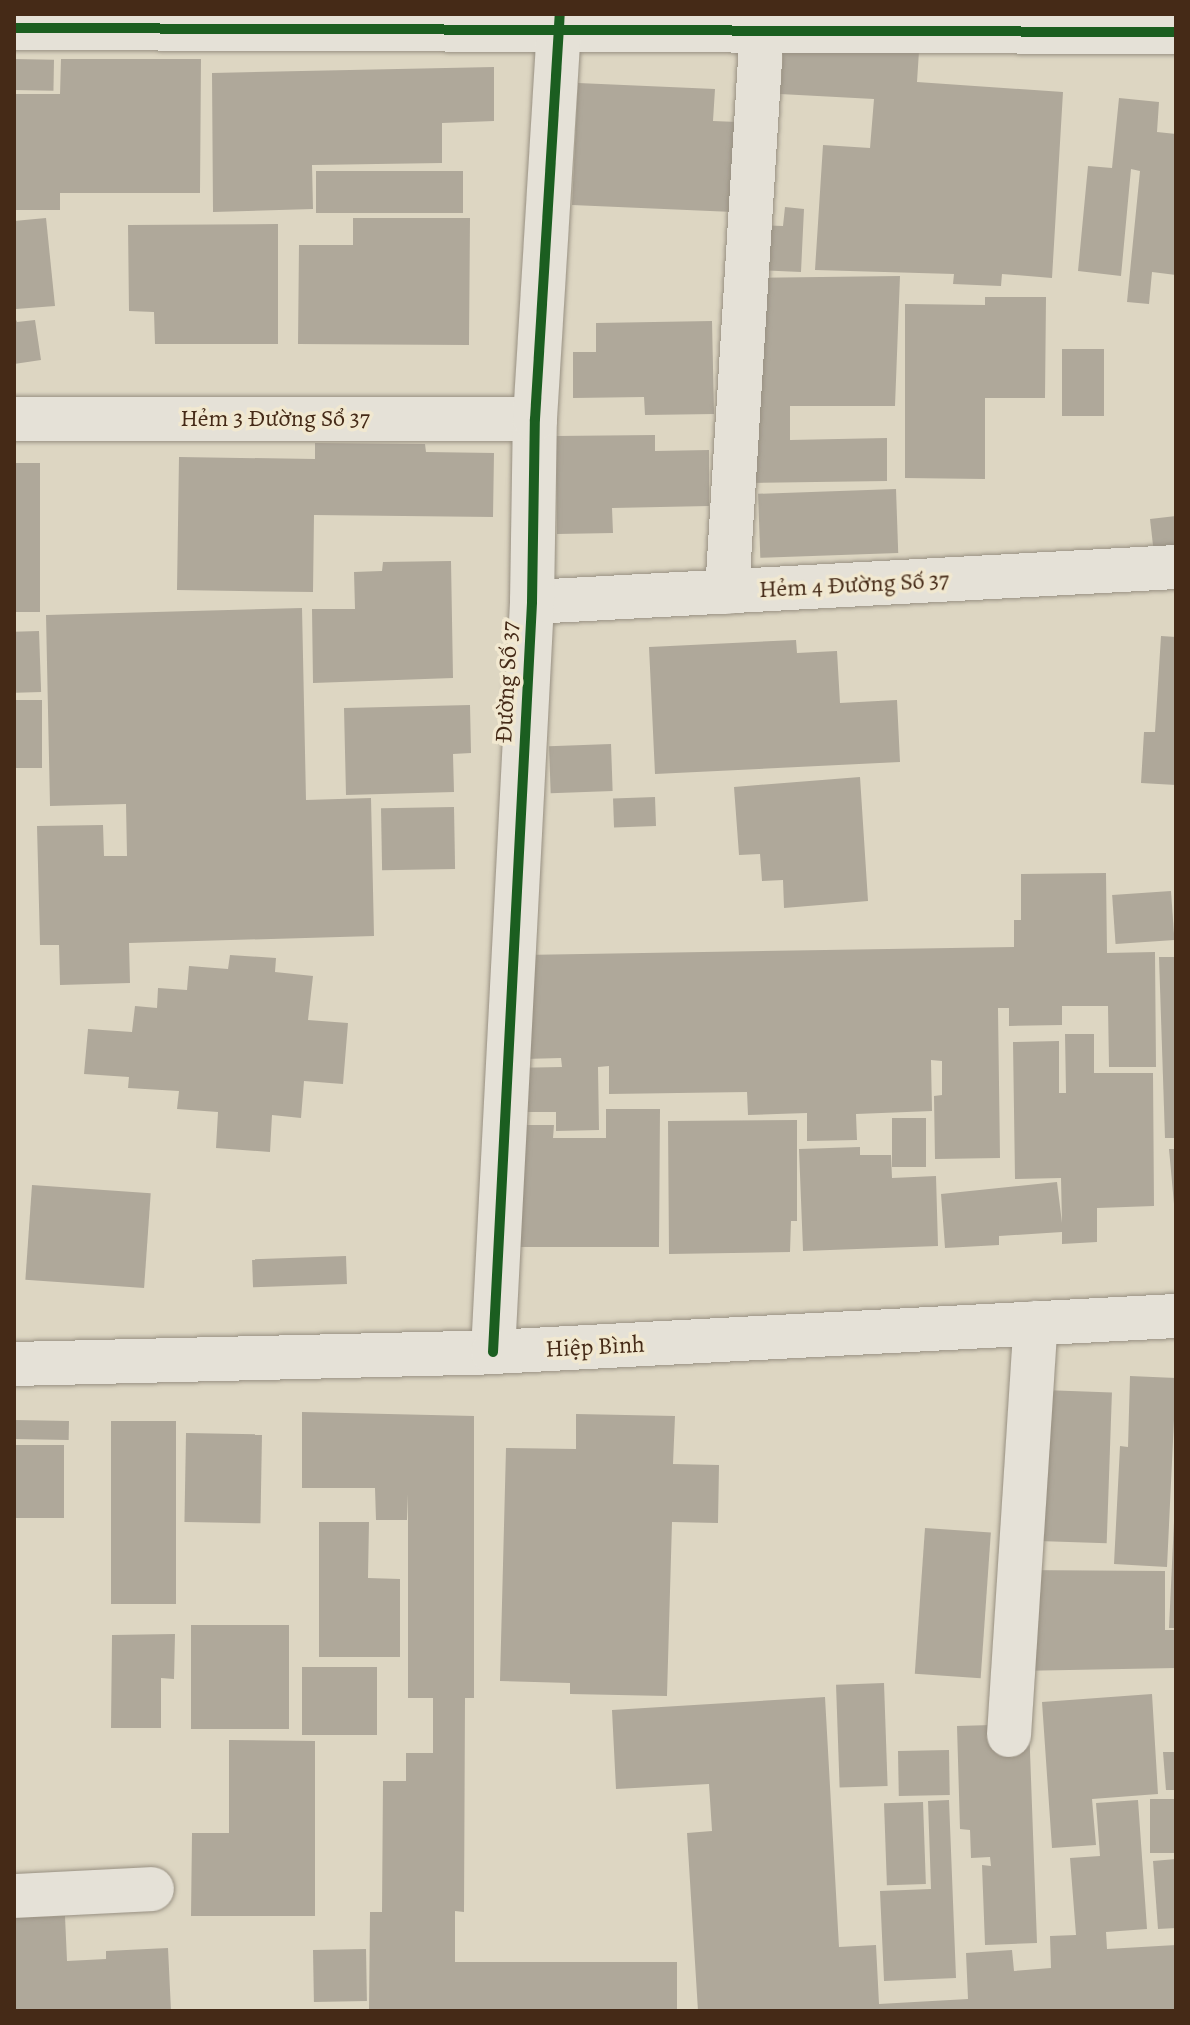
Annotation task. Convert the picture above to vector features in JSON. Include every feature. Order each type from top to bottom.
[{"type":"street","points":[[14,28],[560,22],[762,28],[1176,32]]},
{"type":"street","name":"Đường Số 37","points":[[493,1352],[532,602],[535,419],[560,22]]},
{"type":"street","points":[[727,592],[762,28]]},
{"type":"street","name":"Hẻm 3 Đường Sổ 37","points":[[14,419],[535,419]]},
{"type":"street","name":"Hẻm 4 Đường Số 37","points":[[532,602],[1176,567]]},
{"type":"street","name":"Hiệp Bình","points":[[14,1364],[493,1352],[1176,1316]]},
{"type":"street","points":[[1009,1735],[1036,1323]]},
{"type":"street","points":[[14,1896],[152,1889]]},
{"type":"building","points":[[784,42],[919,51],[917,82],[1063,92],[1052,278],[1002,274],[1001,286],[953,284],[954,274],[815,270],[823,145],[870,148],[874,99],[780,94]]},
{"type":"building","points":[[14,59],[54,60],[53,91],[14,90]]},
{"type":"building","points":[[61,59],[201,59],[200,193],[60,193],[60,210],[14,210],[14,94],[60,94]]},
{"type":"building","points":[[494,67],[494,121],[442,123],[442,163],[312,165],[313,209],[213,212],[212,73]]},
{"type":"building","points":[[578,83],[715,89],[713,121],[737,122],[733,212],[572,205]]},
{"type":"building","points":[[1119,98],[1159,102],[1157,132],[1176,134],[1176,275],[1152,272],[1149,304],[1127,302],[1140,171],[1131,169],[1121,276],[1078,271],[1088,166],[1112,168]]},
{"type":"building","points":[[316,171],[463,171],[463,213],[316,213]]},
{"type":"building","points":[[785,207],[804,209],[801,272],[754,270],[757,225],[783,226]]},
{"type":"building","points":[[46,218],[55,306],[16,309],[14,221]]},
{"type":"building","points":[[353,218],[470,218],[469,345],[298,344],[299,245],[353,245]]},
{"type":"building","points":[[278,224],[278,344],[155,344],[154,312],[129,311],[128,225]]},
{"type":"building","points":[[900,276],[895,406],[790,406],[790,440],[887,438],[887,481],[752,483],[751,278]]},
{"type":"building","points":[[985,297],[1046,297],[1045,398],[985,398],[985,479],[905,478],[905,304],[985,305]]},
{"type":"building","points":[[14,315],[17,322],[35,320],[41,360],[14,364]]},
{"type":"building","points":[[712,321],[714,414],[645,415],[644,397],[573,398],[573,352],[596,352],[596,323]]},
{"type":"building","points":[[1062,349],[1104,349],[1104,416],[1062,416]]},
{"type":"building","points":[[655,435],[655,451],[709,450],[709,506],[612,508],[613,533],[557,534],[556,436]]},
{"type":"building","points":[[315,443],[425,444],[426,452],[494,453],[493,517],[314,515],[313,592],[177,590],[179,457],[315,459]]},
{"type":"building","points":[[14,463],[40,463],[40,612],[14,612]]},
{"type":"building","points":[[896,489],[898,553],[760,558],[758,494]]},
{"type":"building","points":[[1176,516],[1176,551],[1154,554],[1150,519]]},
{"type":"building","points":[[451,561],[453,678],[313,683],[312,609],[355,609],[354,572],[382,571],[383,562]]},
{"type":"building","points":[[302,608],[306,800],[371,798],[374,936],[129,943],[130,983],[60,985],[59,945],[40,945],[37,826],[103,825],[104,856],[127,856],[126,804],[50,806],[46,615]]},
{"type":"building","points":[[39,631],[41,692],[16,693],[14,632]]},
{"type":"building","points":[[1161,636],[1176,637],[1176,785],[1141,783],[1144,732],[1155,732]]},
{"type":"building","points":[[796,640],[797,653],[837,651],[840,703],[897,700],[900,762],[655,774],[649,647]]},
{"type":"building","points":[[14,700],[42,700],[42,768],[14,768]]},
{"type":"building","points":[[470,705],[471,753],[453,754],[454,792],[346,795],[344,708]]},
{"type":"building","points":[[611,744],[613,791],[551,793],[549,746]]},
{"type":"building","points":[[860,777],[868,901],[784,908],[783,880],[762,881],[760,854],[739,855],[734,787]]},
{"type":"building","points":[[655,797],[656,826],[614,827],[613,798]]},
{"type":"building","points":[[454,807],[455,869],[382,870],[381,808]]},
{"type":"building","points":[[1106,873],[1107,953],[1155,952],[1156,1067],[1109,1067],[1108,1006],[1062,1006],[1062,1025],[1009,1026],[1009,1008],[998,1008],[1000,1158],[935,1159],[934,1096],[942,1095],[942,1061],[931,1060],[932,1111],[856,1114],[857,1140],[807,1141],[807,1113],[748,1115],[747,1092],[609,1094],[609,1066],[598,1067],[599,1130],[556,1131],[556,1112],[509,1112],[509,1068],[562,1067],[561,1058],[524,1059],[522,955],[1014,947],[1014,920],[1021,920],[1021,874]]},
{"type":"building","points":[[1171,891],[1174,940],[1116,944],[1112,895]]},
{"type":"building","points":[[230,955],[276,958],[275,972],[313,976],[308,1020],[348,1023],[343,1084],[304,1081],[301,1118],[272,1115],[270,1152],[216,1148],[218,1112],[177,1109],[179,1091],[128,1088],[129,1077],[84,1074],[88,1029],[132,1032],[135,1006],[157,1008],[158,988],[187,990],[189,966],[228,969]]},
{"type":"building","points":[[1159,957],[1176,957],[1176,1138],[1165,1138]]},
{"type":"building","points":[[1065,1034],[1094,1034],[1094,1073],[1153,1073],[1154,1206],[1097,1208],[1097,1242],[1062,1244],[1062,1232],[999,1236],[999,1245],[945,1248],[941,1194],[1057,1182],[1062,1223],[1061,1178],[1015,1179],[1013,1042],[1059,1041],[1059,1093],[1066,1093]]},
{"type":"building","points":[[606,1109],[660,1109],[659,1247],[512,1247],[512,1125],[554,1125],[553,1138],[606,1138]]},
{"type":"building","points":[[892,1118],[926,1118],[926,1167],[892,1167]]},
{"type":"building","points":[[797,1120],[797,1221],[791,1221],[790,1252],[669,1254],[668,1121]]},
{"type":"building","points":[[860,1147],[860,1155],[891,1155],[892,1178],[936,1176],[938,1246],[803,1251],[799,1149]]},
{"type":"building","points":[[1169,1149],[1176,1149],[1176,1204],[1174,1204]]},
{"type":"building","points":[[32,1185],[151,1193],[144,1288],[25,1280]]},
{"type":"building","points":[[346,1256],[347,1284],[253,1287],[252,1259]]},
{"type":"building","points":[[1130,1376],[1176,1378],[1167,1567],[1114,1564],[1120,1446],[1128,1447]]},
{"type":"building","points":[[1013,1389],[1112,1392],[1107,1543],[1008,1540]]},
{"type":"building","points":[[302,1412],[474,1416],[474,1698],[465,1698],[464,1912],[455,1911],[455,1962],[677,1962],[677,2011],[369,2011],[370,1912],[382,1912],[383,1781],[406,1781],[406,1753],[433,1753],[433,1698],[408,1698],[408,1494],[407,1520],[376,1520],[375,1488],[302,1488]]},
{"type":"building","points":[[576,1414],[675,1416],[673,1464],[719,1465],[718,1523],[672,1522],[667,1696],[570,1694],[570,1683],[500,1681],[506,1448],[576,1449]]},
{"type":"building","points":[[14,1420],[69,1421],[69,1440],[14,1439]]},
{"type":"building","points":[[111,1421],[176,1421],[176,1604],[111,1604]]},
{"type":"building","points":[[186,1433],[262,1434],[260,1523],[184,1522]]},
{"type":"building","points":[[14,1445],[64,1445],[64,1518],[14,1518]]},
{"type":"building","points":[[1174,1521],[1176,1628],[1169,1628]]},
{"type":"building","points":[[319,1522],[369,1522],[368,1578],[400,1579],[400,1657],[319,1657]]},
{"type":"building","points":[[925,1528],[991,1533],[981,1678],[915,1674]]},
{"type":"building","points":[[1013,1570],[1165,1571],[1165,1630],[1176,1630],[1176,1668],[1012,1671]]},
{"type":"building","points":[[191,1625],[289,1625],[289,1729],[191,1729]]},
{"type":"building","points":[[175,1634],[174,1679],[161,1678],[161,1728],[111,1728],[112,1635]]},
{"type":"building","points":[[302,1667],[377,1667],[377,1735],[302,1735]]},
{"type":"building","points":[[884,1683],[888,1786],[840,1788],[836,1685]]},
{"type":"building","points":[[1152,1694],[1158,1794],[1092,1799],[1096,1845],[1052,1848],[1042,1702]]},
{"type":"building","points":[[825,1697],[839,1947],[876,1945],[879,2004],[968,1999],[966,1953],[1012,1950],[1014,1971],[1051,1968],[1050,1936],[1076,1935],[1070,1858],[1100,1856],[1096,1803],[1138,1800],[1147,1929],[1106,1932],[1107,1949],[1176,1945],[1176,2011],[698,2011],[687,1833],[712,1831],[709,1784],[616,1789],[612,1710]]},
{"type":"building","points":[[1029,1724],[1037,1943],[985,1945],[982,1865],[991,1866],[990,1857],[971,1858],[970,1830],[960,1829],[957,1726]]},
{"type":"building","points":[[229,1740],[315,1741],[315,1916],[191,1916],[192,1833],[229,1833]]},
{"type":"building","points":[[949,1750],[950,1795],[899,1796],[898,1751]]},
{"type":"building","points":[[1163,1752],[1176,1752],[1176,1790],[1166,1790]]},
{"type":"building","points":[[1150,1799],[1176,1799],[1176,1853],[1150,1853]]},
{"type":"building","points":[[949,1800],[956,1978],[884,1981],[880,1891],[931,1889],[928,1801]]},
{"type":"building","points":[[923,1802],[926,1884],[887,1885],[884,1803]]},
{"type":"building","points":[[1176,1859],[1176,1928],[1158,1929],[1153,1861]]},
{"type":"building","points":[[65,1916],[67,1961],[106,1959],[106,1951],[168,1948],[171,2011],[14,2011],[14,1918]]},
{"type":"building","points":[[366,1949],[367,2001],[314,2002],[313,1950]]},
{"type":"cycle path","points":[[493,1352],[532,602],[535,419],[560,14]]},
{"type":"cycle path","points":[[14,28],[1176,32]]}]
